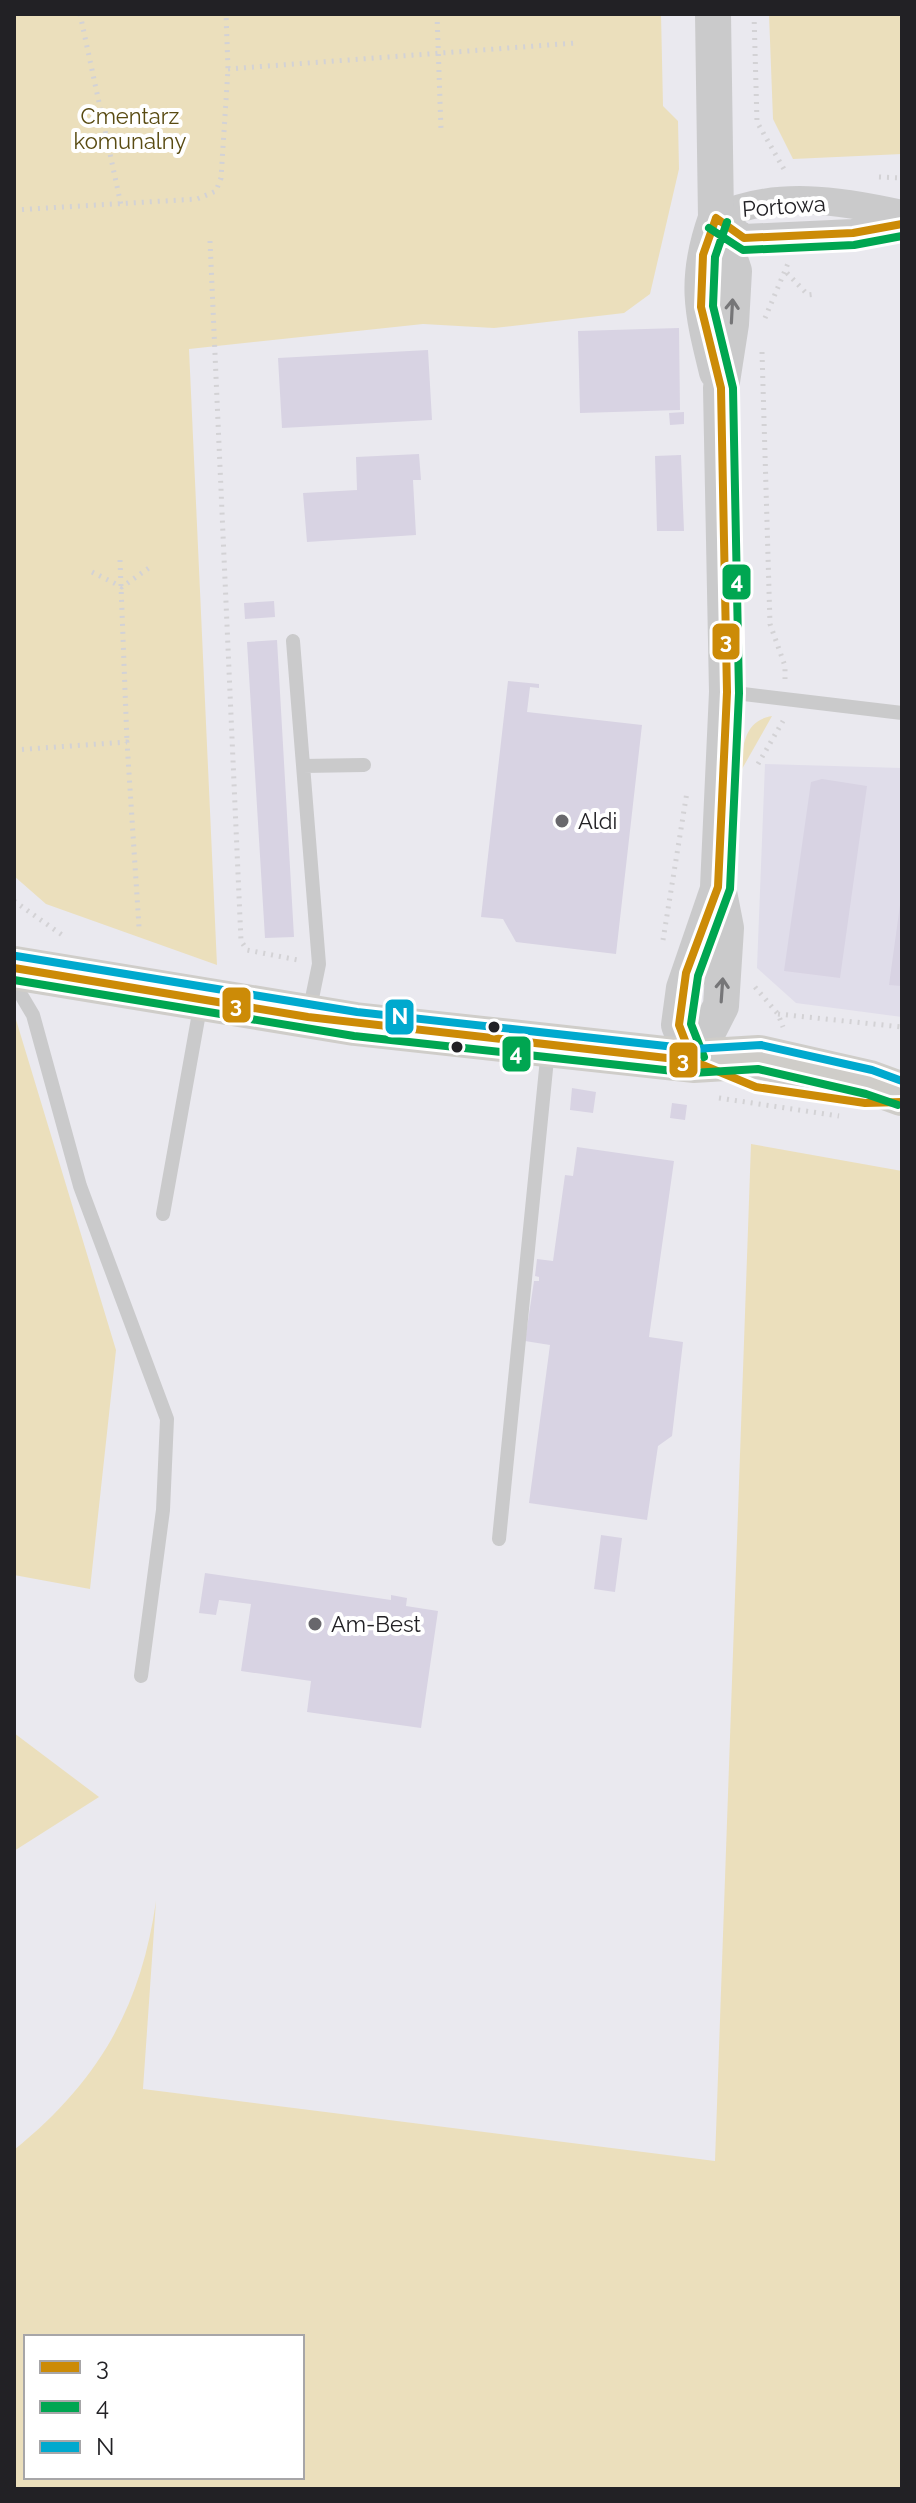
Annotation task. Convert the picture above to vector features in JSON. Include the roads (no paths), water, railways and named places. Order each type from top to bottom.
[{"type":"main road","points":[[14,968],[308,1017],[693,1061],[774,1059],[869,1082],[902,1094]]},
{"type":"main road","points":[[693,1061],[756,1087],[865,1103],[902,1102]]},
{"type":"street","points":[[693,1061],[679,1025],[684,988],[718,887],[727,692],[721,388],[701,307],[703,255],[716,218],[713,14]]},
{"type":"street","name":"Portowa","points":[[902,214],[852,204],[810,201],[742,205],[716,218],[744,238],[853,233],[902,224]]},
{"type":"lane","points":[[293,641],[319,964],[308,1017]]},
{"type":"lane","points":[[727,692],[902,713]]},
{"type":"lane","points":[[303,766],[364,765]]},
{"type":"lane","points":[[14,983],[33,1015],[80,1186],[167,1419],[163,1510],[141,1676]]},
{"type":"lane","points":[[163,1214],[201,999]]},
{"type":"lane","points":[[499,1539],[549,1045]]},
{"type":"place","name":"Aldi","points":[[562,821]]},
{"type":"place","name":"Am-Best","points":[[315,1624]]},
{"type":"park label","name":"Cmentarz komunalny","points":[[130,128]]}]
